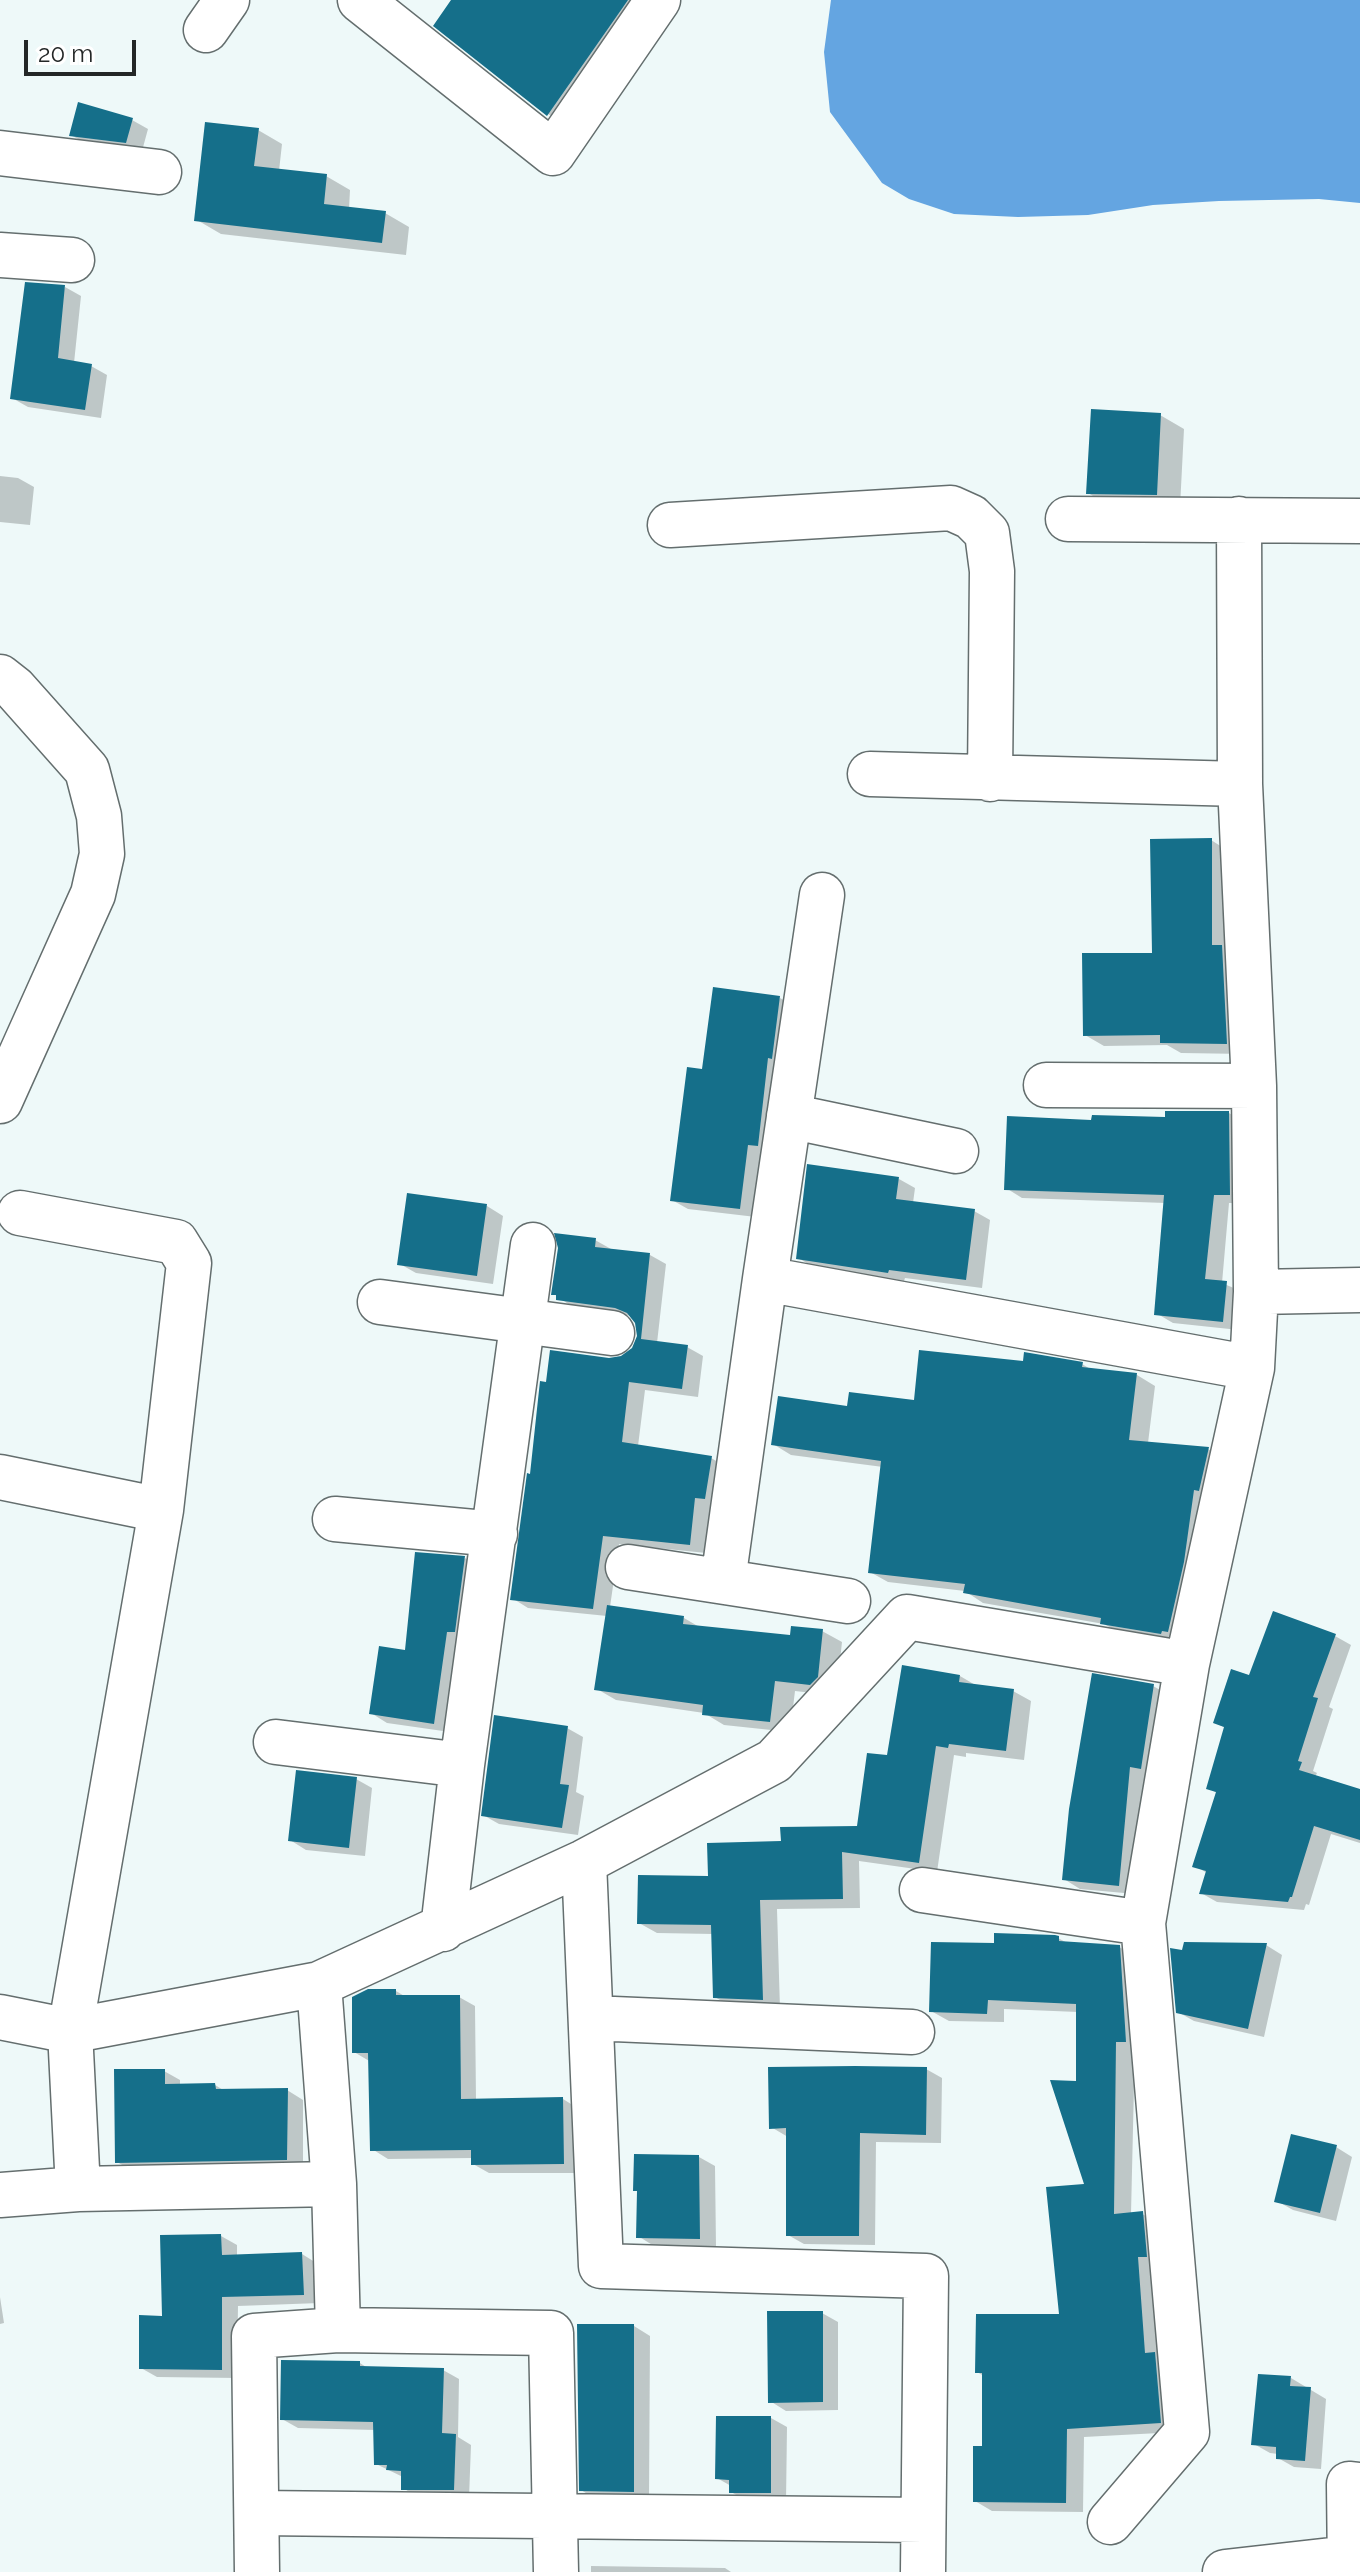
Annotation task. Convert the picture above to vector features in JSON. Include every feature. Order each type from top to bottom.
[{"type":"street","points":[[360,0],[553,153],[658,0]]},
{"type":"street","points":[[0,153],[159,172]]},
{"type":"street","points":[[0,255],[72,260]]},
{"type":"street","points":[[670,525],[951,508],[971,517],[987,533],[992,571],[990,779]]},
{"type":"street","points":[[1068,519],[1360,521]]},
{"type":"street","points":[[1110,2522],[1187,2432],[1143,1923],[1187,1664],[1252,1368],[1256,1292],[1254,1086],[1240,784],[1239,519]]},
{"type":"street","points":[[0,677],[14,688],[87,770],[99,816],[102,854],[93,894],[0,1101]]},
{"type":"street","points":[[870,774],[1240,784]]},
{"type":"street","points":[[723,1581],[822,895]]},
{"type":"street","points":[[1046,1085],[1254,1086]]},
{"type":"street","points":[[789,1116],[956,1151]]},
{"type":"street","points":[[20,1213],[176,1242],[189,1263],[161,1510],[70,2031],[78,2189]]},
{"type":"street","points":[[443,1929],[462,1765],[533,1245]]},
{"type":"street","points":[[765,1279],[1252,1368]]},
{"type":"street","points":[[1256,1292],[1360,1290]]},
{"type":"street","points":[[380,1302],[612,1333]]},
{"type":"street","points":[[0,1477],[161,1510]]},
{"type":"street","points":[[335,1519],[495,1534]]},
{"type":"street","points":[[628,1567],[848,1601]]},
{"type":"street","points":[[0,2017],[70,2031],[319,1984],[584,1862],[774,1761],[907,1617],[1187,1664]]},
{"type":"street","points":[[276,1742],[462,1765]]},
{"type":"street","points":[[584,1862],[601,2266],[926,2276],[923,2572]]},
{"type":"street","points":[[922,1890],[1143,1923]]},
{"type":"street","points":[[319,1984],[334,2184],[338,2330]]},
{"type":"street","points":[[591,2018],[912,2032]]},
{"type":"street","points":[[0,2195],[78,2189],[334,2184]]},
{"type":"street","points":[[257,2572],[254,2336],[338,2330],[551,2333],[556,2572]]},
{"type":"street","points":[[1225,2572],[1349,2565],[1349,2484],[1360,2485]]},
{"type":"street","points":[[257,2513],[923,2520]]},
{"type":"water","points":[[831,0],[1360,0],[1360,203],[1319,199],[1219,201],[1153,205],[1088,215],[1018,217],[954,214],[909,199],[882,183],[830,112],[824,52]]},
{"type":"building","points":[[451,0],[628,0],[547,116],[433,26]]},
{"type":"building","points":[[78,102],[133,118],[126,143],[69,136]]},
{"type":"building","points":[[205,122],[259,128],[254,166],[327,174],[324,204],[386,211],[382,243],[194,221]]},
{"type":"building","points":[[25,282],[65,285],[58,358],[92,364],[85,410],[10,399]]},
{"type":"building","points":[[1091,409],[1161,413],[1157,495],[1086,494]]},
{"type":"building","points":[[1212,838],[1212,945],[1222,945],[1227,1044],[1160,1043],[1160,1035],[1083,1036],[1082,953],[1152,953],[1150,839]]},
{"type":"building","points":[[713,987],[780,996],[772,1059],[768,1058],[758,1146],[748,1145],[740,1209],[670,1201],[687,1067],[702,1069]]},
{"type":"building","points":[[1165,1111],[1229,1111],[1230,1195],[1214,1195],[1205,1279],[1227,1281],[1223,1322],[1154,1315],[1164,1195],[1004,1190],[1007,1116],[1091,1120],[1092,1115],[1165,1117]]},
{"type":"building","points":[[807,1164],[899,1177],[896,1199],[975,1209],[966,1280],[889,1270],[888,1273],[796,1259]]},
{"type":"building","points":[[407,1193],[487,1204],[477,1276],[397,1265]]},
{"type":"building","points":[[554,1233],[596,1238],[595,1247],[650,1253],[641,1339],[688,1345],[682,1389],[629,1382],[622,1442],[712,1456],[705,1499],[695,1498],[690,1545],[603,1536],[593,1609],[510,1600],[527,1473],[530,1474],[540,1381],[546,1382],[550,1350],[609,1358],[621,1356],[632,1348],[637,1336],[635,1323],[627,1313],[615,1308],[556,1300],[556,1295],[551,1295],[558,1248]]},
{"type":"building","points":[[919,1350],[1023,1361],[1024,1352],[1083,1362],[1082,1367],[1137,1373],[1129,1440],[1209,1447],[1199,1491],[1194,1490],[1184,1562],[1168,1632],[1162,1631],[1161,1634],[1100,1624],[1101,1618],[963,1593],[965,1584],[868,1573],[881,1461],[771,1445],[778,1396],[847,1406],[849,1392],[914,1400]]},
{"type":"building","points":[[415,1552],[465,1556],[455,1632],[447,1632],[434,1724],[369,1714],[379,1646],[405,1650]]},
{"type":"building","points":[[607,1605],[684,1616],[683,1624],[790,1635],[791,1626],[823,1629],[818,1677],[810,1685],[775,1681],[770,1722],[702,1715],[703,1705],[594,1690]]},
{"type":"building","points":[[1273,1611],[1336,1634],[1313,1697],[1318,1698],[1298,1761],[1302,1762],[1299,1770],[1360,1789],[1360,1840],[1314,1826],[1288,1902],[1199,1894],[1206,1871],[1192,1867],[1216,1792],[1206,1789],[1224,1727],[1213,1723],[1231,1669],[1249,1675]]},
{"type":"building","points":[[902,1665],[960,1675],[959,1682],[1014,1689],[1006,1751],[949,1744],[948,1748],[936,1746],[919,1863],[842,1852],[843,1899],[760,1900],[763,2000],[713,1998],[711,1925],[637,1924],[638,1875],[708,1876],[707,1843],[781,1841],[780,1827],[857,1826],[867,1753],[887,1755]]},
{"type":"building","points":[[1092,1673],[1154,1684],[1141,1769],[1130,1767],[1119,1886],[1062,1880],[1069,1809]]},
{"type":"building","points":[[494,1715],[568,1726],[560,1784],[569,1785],[562,1828],[481,1816]]},
{"type":"building","points":[[296,1770],[357,1777],[349,1848],[288,1841]]},
{"type":"building","points":[[994,1933],[1055,1935],[1059,1936],[1059,1941],[1120,1945],[1126,2042],[1116,2042],[1114,2214],[1143,2211],[1147,2257],[1138,2257],[1145,2353],[1155,2352],[1161,2423],[1067,2429],[1066,2503],[973,2502],[973,2446],[982,2446],[982,2373],[975,2373],[976,2314],[1059,2314],[1046,2187],[1084,2184],[1050,2080],[1076,2081],[1076,2004],[988,2000],[987,2014],[929,2012],[931,1942],[994,1943]]},
{"type":"building","points":[[1184,1942],[1267,1943],[1248,2029],[1176,2013],[1170,1948],[1182,1950]]},
{"type":"building","points":[[368,1989],[396,1989],[396,1995],[460,1995],[461,2099],[563,2097],[564,2164],[471,2165],[471,2150],[370,2151],[368,2053],[352,2053],[352,1997]]},
{"type":"building","points":[[768,2067],[927,2067],[926,2135],[860,2133],[859,2236],[786,2236],[786,2128],[769,2129]]},
{"type":"building","points":[[114,2069],[165,2069],[165,2084],[215,2083],[216,2089],[288,2088],[287,2160],[115,2163]]},
{"type":"building","points":[[1291,2134],[1337,2145],[1320,2213],[1274,2202]]},
{"type":"building","points":[[634,2154],[699,2155],[700,2239],[636,2238]]},
{"type":"building","points":[[221,2234],[222,2255],[302,2252],[304,2295],[222,2297],[222,2370],[139,2369],[139,2315],[162,2316],[160,2235]]},
{"type":"building","points":[[767,2311],[823,2311],[823,2402],[768,2403]]},
{"type":"building","points":[[577,2324],[634,2324],[634,2492],[579,2491]]},
{"type":"building","points":[[281,2360],[360,2361],[360,2366],[444,2368],[442,2433],[456,2434],[454,2490],[401,2490],[401,2471],[386,2470],[387,2465],[374,2465],[373,2422],[280,2420]]},
{"type":"building","points":[[1258,2374],[1291,2376],[1290,2386],[1311,2387],[1305,2461],[1276,2459],[1276,2447],[1251,2445]]},
{"type":"building","points":[[716,2416],[771,2416],[771,2493],[729,2493],[729,2480],[715,2479]]}]
